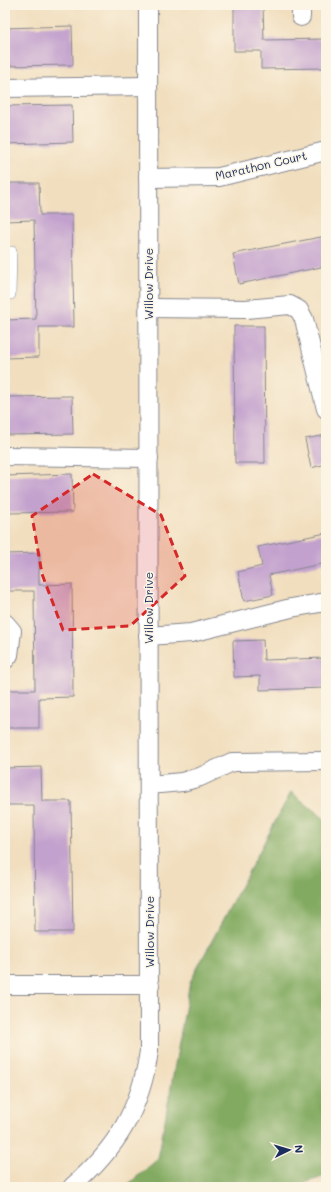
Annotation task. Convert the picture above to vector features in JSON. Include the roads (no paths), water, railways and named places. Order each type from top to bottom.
[{"type":"street","name":"Willow Drive","points":[[72,1187],[104,1156],[118,1138],[128,1121],[142,1087],[149,1051],[148,5]]},
{"type":"street","points":[[5,88],[148,86]]},
{"type":"street","name":"Marathon Court","points":[[148,178],[219,177],[326,151]]},
{"type":"street","points":[[149,308],[246,309],[290,305],[299,310],[304,319],[326,409]]},
{"type":"street","points":[[5,456],[149,458]]},
{"type":"street","points":[[148,636],[191,633],[291,608],[326,602]]},
{"type":"street","points":[[5,623],[12,631],[10,655],[5,660]]},
{"type":"street","points":[[149,785],[182,782],[200,777],[232,762],[326,761]]},
{"type":"street","points":[[5,985],[150,985]]},
{"type":"lane","points":[[5,250],[12,251],[11,295],[5,295]]}]
